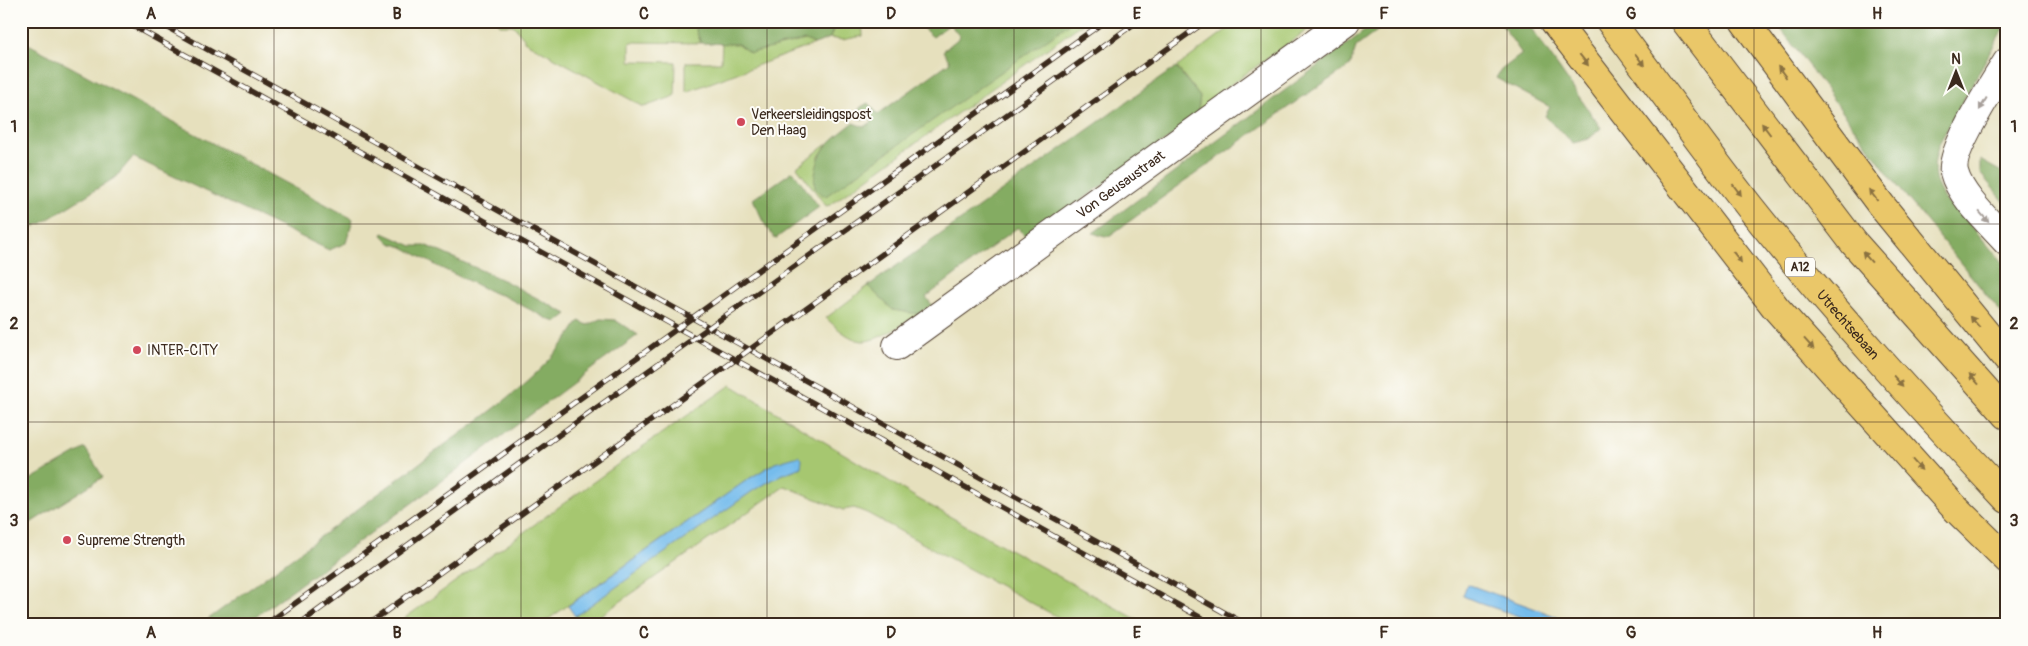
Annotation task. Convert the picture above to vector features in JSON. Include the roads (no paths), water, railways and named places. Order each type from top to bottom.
[{"type":"highway","points":[[1554,21],[1776,308],[1955,508],[2007,559]]},
{"type":"highway","name":"Utrechtsebaan","points":[[1610,21],[1733,185],[1781,245],[1881,362],[2007,499]]},
{"type":"highway","points":[[1685,21],[1854,243],[2007,415]]},
{"type":"highway","points":[[1744,21],[1881,205],[2007,359]]},
{"type":"street","name":"Von Geusaustraat","points":[[897,346],[1346,21]]},
{"type":"street","points":[[2007,62],[1958,148],[1954,170],[1962,191],[2007,242]]},
{"type":"water","points":[[799,456],[802,459],[801,467],[781,475],[754,490],[575,616],[568,606],[747,480],[775,463]]},
{"type":"water","points":[[1467,584],[1580,625],[1546,625],[1482,604],[1463,596]]},
{"type":"railway","points":[[124,21],[1214,625]]},
{"type":"railway","points":[[156,21],[1247,625]]},
{"type":"railway","points":[[265,625],[1105,21]]},
{"type":"railway","points":[[298,625],[585,416],[1138,21]]},
{"type":"railway","points":[[367,625],[1206,21]]},
{"type":"place","name":"Verkeersleidingspost Den Haag","points":[[741,122]]},
{"type":"place","name":"INTER-CITY","points":[[137,350]]},
{"type":"place","name":"Supreme Strength","points":[[67,540]]}]
